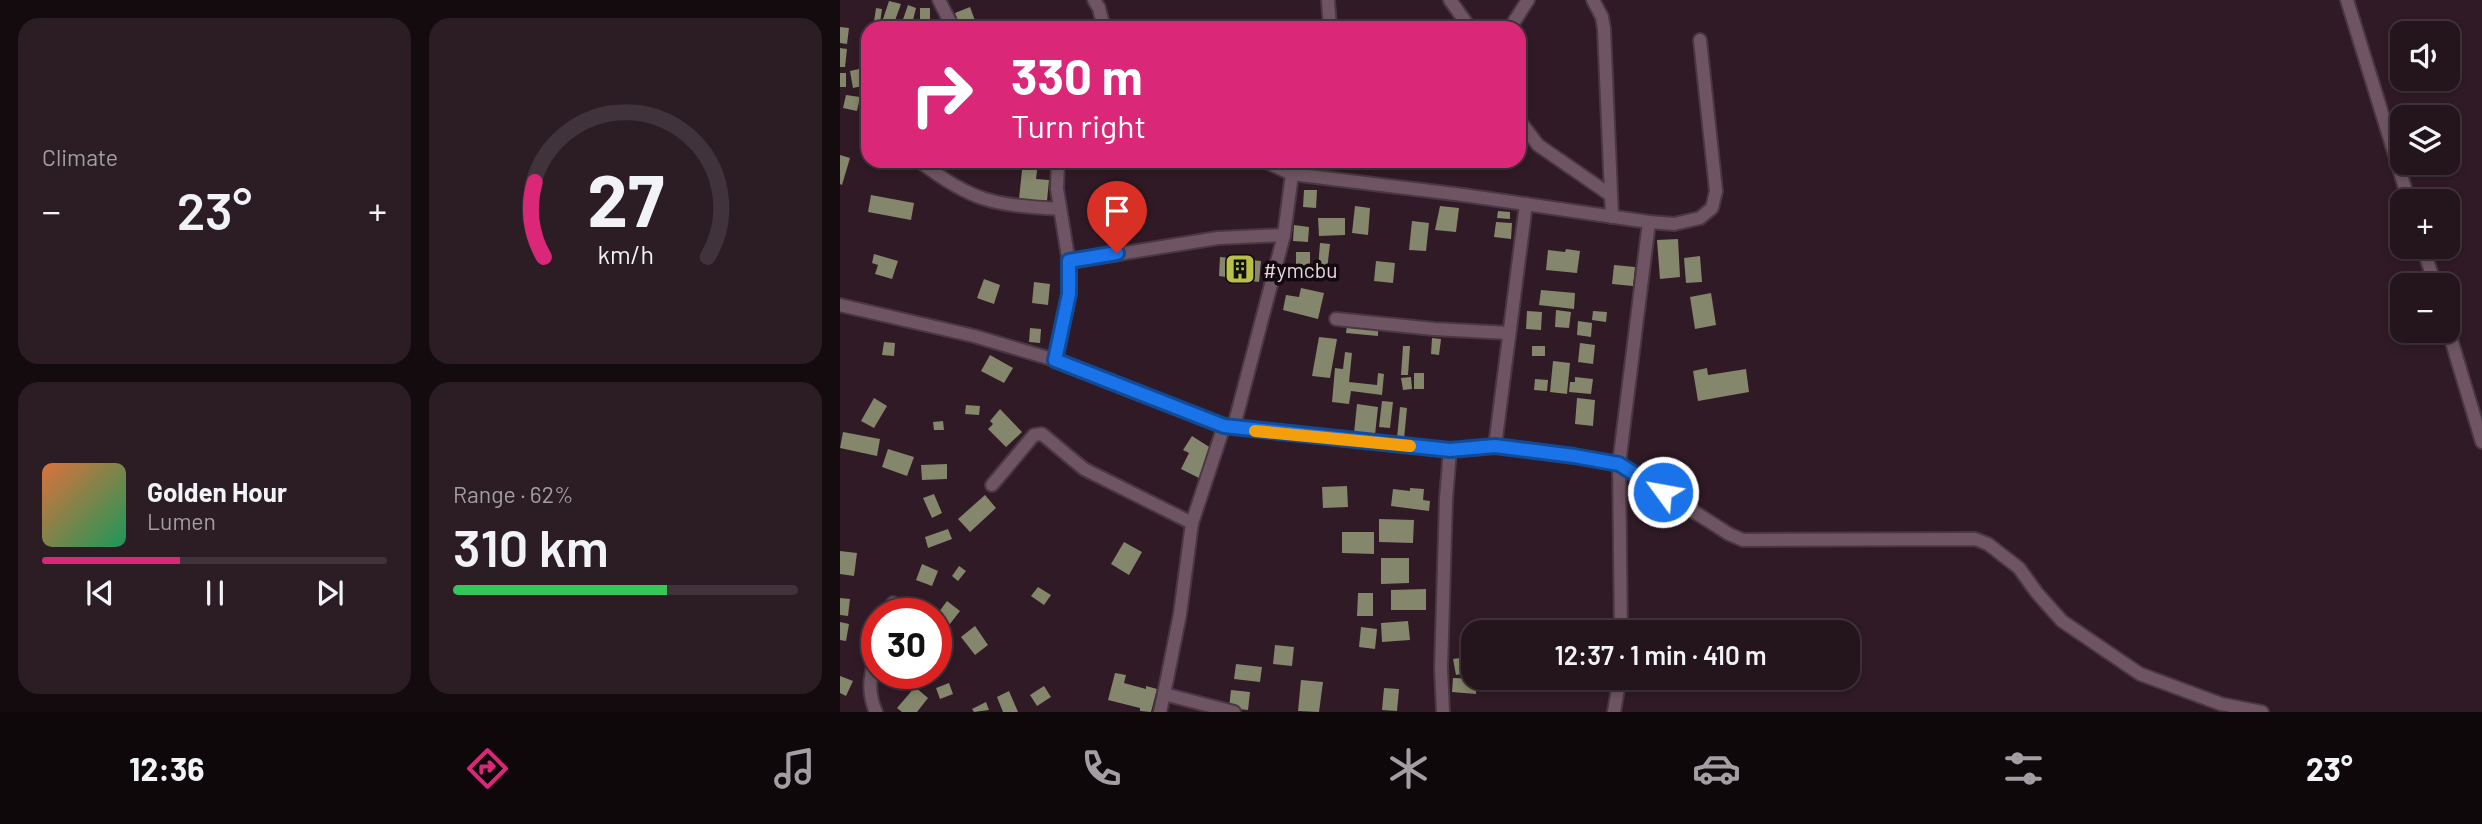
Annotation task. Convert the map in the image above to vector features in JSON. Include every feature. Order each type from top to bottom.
[{"type":"street","points":[[939,0],[950,21]]},
{"type":"street","points":[[1094,0],[1102,21]]},
{"type":"street","points":[[1328,0],[1330,21]]},
{"type":"street","points":[[1450,0],[1465,21]]},
{"type":"street","points":[[1514,21],[1528,0]]},
{"type":"street","points":[[1593,0],[1602,17],[1604,29],[1612,217]]},
{"type":"street","points":[[2347,0],[2405,189]]},
{"type":"street","points":[[1279,168],[1292,174],[1649,222],[1674,224],[1700,218],[1712,208],[1716,191],[1700,40]]},
{"type":"street","points":[[1526,129],[1538,145],[1609,194]]},
{"type":"street","points":[[929,168],[953,185],[989,202],[1060,209]]},
{"type":"street","points":[[1055,360],[1069,294],[1069,261],[1060,209],[1058,168]]},
{"type":"street","points":[[1306,176],[1308,168]]},
{"type":"street","points":[[1160,712],[1180,614],[1192,523],[1229,426],[1283,235],[1292,174]]},
{"type":"street","points":[[1495,446],[1527,204]]},
{"type":"street","points":[[1621,620],[1619,464],[1649,222]]},
{"type":"street","points":[[1069,261],[1195,241],[1283,235]]},
{"type":"street","points":[[840,305],[974,337],[1055,360],[1229,426],[1450,450],[1495,446],[1619,464],[1743,540],[1975,539],[1988,544],[2019,568],[2062,621],[2140,674],[2221,704],[2262,712]]},
{"type":"street","points":[[1336,319],[1509,333]]},
{"type":"street","points":[[2452,343],[2482,442]]},
{"type":"street","points":[[992,485],[1034,435],[1042,434],[1084,469],[1192,523]]},
{"type":"street","points":[[1443,712],[1441,668],[1450,450]]},
{"type":"street","points":[[869,689],[876,712]]},
{"type":"street","points":[[1614,712],[1618,690]]},
{"type":"street","points":[[1164,694],[1234,712]]},
{"type":"building","points":[[889,1],[901,4],[895,21],[882,21]]},
{"type":"building","points":[[908,5],[916,8],[913,21],[902,21]]},
{"type":"building","points":[[970,7],[975,21],[958,21],[955,13]]},
{"type":"building","points":[[876,8],[882,9],[880,21],[874,21]]},
{"type":"building","points":[[920,8],[930,8],[930,19],[920,19]]},
{"type":"building","points":[[840,27],[849,28],[847,44],[840,43]]},
{"type":"building","points":[[840,48],[847,49],[845,67],[840,67]]},
{"type":"building","points":[[859,69],[861,86],[853,88],[850,71]]},
{"type":"building","points":[[840,73],[846,73],[846,87],[840,87]]},
{"type":"building","points":[[846,95],[860,97],[857,111],[843,108]]},
{"type":"building","points":[[840,155],[850,158],[842,185],[840,184]]},
{"type":"building","points":[[1022,168],[1037,168],[1036,179],[1049,180],[1047,201],[1019,199]]},
{"type":"building","points":[[1304,190],[1317,190],[1316,208],[1303,207]]},
{"type":"building","points":[[871,195],[914,203],[911,220],[868,212]]},
{"type":"building","points":[[1355,206],[1370,208],[1368,235],[1352,233]]},
{"type":"building","points":[[1440,206],[1459,208],[1456,232],[1435,230]]},
{"type":"building","points":[[1498,211],[1510,212],[1510,219],[1497,218]]},
{"type":"building","points":[[1318,218],[1345,218],[1345,235],[1319,236]]},
{"type":"building","points":[[1412,221],[1429,223],[1426,251],[1409,250]]},
{"type":"building","points":[[1496,222],[1512,223],[1511,239],[1494,237]]},
{"type":"building","points":[[1294,225],[1309,227],[1308,242],[1293,241]]},
{"type":"building","points":[[1678,239],[1680,277],[1660,279],[1657,240]]},
{"type":"building","points":[[1320,243],[1330,244],[1327,270],[1318,269]]},
{"type":"building","points":[[1566,249],[1580,251],[1577,273],[1546,270],[1548,250],[1565,252]]},
{"type":"building","points":[[1296,252],[1310,252],[1310,269],[1296,268]]},
{"type":"building","points":[[874,254],[898,261],[892,279],[875,274],[878,265],[872,263]]},
{"type":"building","points":[[1700,256],[1702,282],[1686,283],[1684,258]]},
{"type":"building","name":"#ymcbu","points":[[1220,257],[1261,261],[1259,282],[1219,276]]},
{"type":"building","points":[[1376,261],[1395,263],[1393,283],[1374,281]]},
{"type":"building","points":[[1614,265],[1635,267],[1633,286],[1612,284]]},
{"type":"building","points":[[984,279],[1000,285],[994,304],[977,298]]},
{"type":"building","points":[[1034,282],[1050,284],[1048,305],[1032,303]]},
{"type":"building","points":[[1301,288],[1324,293],[1318,319],[1283,310],[1286,295],[1299,297]]},
{"type":"building","points":[[1541,290],[1575,293],[1574,309],[1539,305]]},
{"type":"building","points":[[1711,293],[1716,325],[1695,329],[1690,297]]},
{"type":"building","points":[[1556,310],[1571,312],[1569,328],[1555,327]]},
{"type":"building","points":[[1527,311],[1542,312],[1541,330],[1526,329]]},
{"type":"building","points":[[1593,311],[1607,312],[1606,322],[1592,320]]},
{"type":"building","points":[[1578,321],[1592,323],[1591,337],[1577,335]]},
{"type":"building","points":[[1347,325],[1378,327],[1378,336],[1346,333]]},
{"type":"building","points":[[1030,328],[1041,329],[1040,343],[1029,342]]},
{"type":"building","points":[[1319,337],[1337,339],[1330,378],[1312,376]]},
{"type":"building","points":[[1432,338],[1441,339],[1439,355],[1431,354]]},
{"type":"building","points":[[884,342],[895,343],[894,356],[882,355]]},
{"type":"building","points":[[1580,343],[1595,345],[1593,364],[1578,362]]},
{"type":"building","points":[[1403,346],[1410,346],[1408,375],[1401,375]]},
{"type":"building","points":[[1532,346],[1545,346],[1545,356],[1532,356]]},
{"type":"building","points":[[1345,352],[1352,353],[1349,382],[1377,385],[1378,373],[1384,374],[1382,395],[1351,391],[1349,404],[1332,402],[1335,368],[1343,369]]},
{"type":"building","points":[[990,355],[1013,368],[1004,383],[981,371]]},
{"type":"building","points":[[1553,361],[1570,363],[1567,394],[1550,392]]},
{"type":"building","points":[[1707,368],[1708,375],[1746,369],[1749,392],[1698,401],[1693,371]]},
{"type":"building","points":[[1414,373],[1424,373],[1424,389],[1414,389]]},
{"type":"building","points":[[1411,377],[1412,389],[1403,390],[1401,378]]},
{"type":"building","points":[[1575,377],[1593,379],[1591,394],[1569,392],[1570,382],[1575,382]]},
{"type":"building","points":[[1535,379],[1548,380],[1547,391],[1534,390]]},
{"type":"building","points":[[874,398],[887,406],[874,428],[861,421]]},
{"type":"building","points":[[1577,398],[1595,400],[1593,426],[1575,424]]},
{"type":"building","points":[[1382,401],[1393,402],[1390,428],[1379,427]]},
{"type":"building","points":[[1357,404],[1378,407],[1375,435],[1354,433]]},
{"type":"building","points":[[966,405],[980,406],[979,415],[965,414]]},
{"type":"building","points":[[1400,407],[1407,408],[1404,439],[1397,438]]},
{"type":"building","points":[[1000,409],[1022,432],[1006,447],[988,429],[993,424],[990,421]]},
{"type":"building","points":[[943,421],[944,430],[934,430],[933,422]]},
{"type":"building","points":[[843,432],[880,439],[877,456],[840,448]]},
{"type":"building","points":[[1192,436],[1214,450],[1199,478],[1181,469],[1189,453],[1183,450]]},
{"type":"building","points":[[888,449],[914,457],[907,476],[882,467]]},
{"type":"building","points":[[947,464],[947,479],[922,480],[921,465]]},
{"type":"building","points":[[1347,486],[1348,507],[1323,508],[1322,487]]},
{"type":"building","points":[[1410,488],[1424,489],[1423,500],[1430,501],[1429,511],[1391,506],[1393,489],[1410,491]]},
{"type":"building","points":[[934,494],[942,513],[932,518],[923,498]]},
{"type":"building","points":[[985,495],[996,508],[970,532],[958,519]]},
{"type":"building","points":[[1379,519],[1414,520],[1413,543],[1379,542]]},
{"type":"building","points":[[948,529],[952,539],[928,548],[925,537]]},
{"type":"building","points":[[1342,532],[1374,532],[1374,554],[1342,553]]},
{"type":"building","points":[[1124,542],[1142,552],[1129,575],[1111,564]]},
{"type":"building","points":[[840,551],[857,553],[854,576],[840,574]]},
{"type":"building","points":[[1381,558],[1409,558],[1409,583],[1381,584]]},
{"type":"building","points":[[922,564],[938,571],[932,586],[916,580]]},
{"type":"building","points":[[959,566],[966,571],[958,581],[952,576]]},
{"type":"building","points":[[1038,587],[1051,595],[1044,605],[1031,596]]},
{"type":"building","points":[[1426,589],[1426,610],[1391,610],[1391,590]]},
{"type":"building","points":[[1358,593],[1373,593],[1373,616],[1357,616]]},
{"type":"building","points":[[840,598],[850,599],[848,616],[840,615]]},
{"type":"building","points":[[952,605],[960,611],[952,621]]},
{"type":"building","points":[[1408,621],[1410,640],[1382,642],[1381,623]]},
{"type":"building","points":[[840,622],[849,624],[846,641],[840,640]]},
{"type":"building","points":[[975,626],[988,645],[975,655],[961,637]]},
{"type":"building","points":[[1361,627],[1377,629],[1375,649],[1359,647]]},
{"type":"building","points":[[1275,645],[1294,647],[1292,666],[1273,664]]},
{"type":"building","points":[[1461,658],[1461,674],[1456,675],[1453,659]]},
{"type":"building","points":[[1236,664],[1262,667],[1260,682],[1234,679]]},
{"type":"building","points":[[1115,673],[1126,675],[1124,683],[1157,689],[1151,712],[1108,700]]},
{"type":"building","points":[[840,676],[853,681],[846,696],[840,693]]},
{"type":"building","points":[[1453,678],[1461,678],[1461,690],[1476,690],[1476,694],[1452,692]]},
{"type":"building","points":[[1301,680],[1323,682],[1319,712],[1298,711]]},
{"type":"building","points":[[1044,686],[1051,697],[1037,706],[1030,695]]},
{"type":"building","points":[[1384,688],[1399,689],[1397,711],[1382,710]]},
{"type":"building","points":[[913,689],[917,689],[928,698],[917,712],[902,712],[897,708]]},
{"type":"building","points":[[936,689],[951,689],[953,694],[940,699]]},
{"type":"building","points":[[1231,690],[1250,692],[1248,710],[1229,708]]},
{"type":"building","points":[[1009,691],[1018,712],[1003,712],[997,697]]},
{"type":"building","points":[[986,702],[989,710],[974,712],[972,709]]},
{"type":"slow traffic","points":[[1255,431],[1410,446]]},
{"type":"place","name":"#ymcbu","points":[[1240,269]]},
{"type":"route","points":[[1117,253],[1069,261],[1069,294],[1055,360],[1224,426],[1450,450],[1495,446],[1574,456],[1619,464],[1663,492]]}]
